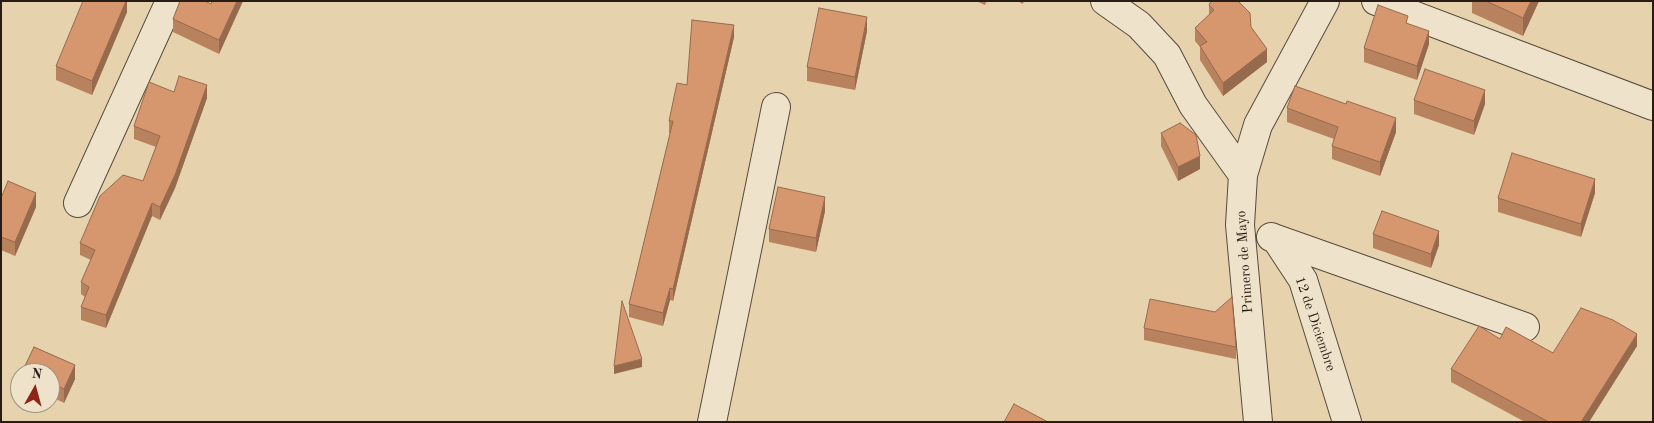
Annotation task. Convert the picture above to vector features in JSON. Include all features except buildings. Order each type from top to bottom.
[{"type":"street","points":[[78,203],[170,1]]},
{"type":"street","points":[[1105,1],[1139,25],[1167,55],[1193,105],[1243,175]]},
{"type":"street","name":"Primero de Mayo","points":[[1258,422],[1240,225],[1243,175],[1258,125],[1325,1]]},
{"type":"street","points":[[1376,1],[1653,106]]},
{"type":"street","points":[[712,422],[776,107]]},
{"type":"street","points":[[1240,225],[1525,327]]},
{"type":"street","name":"12 de Diciembre","points":[[1276,239],[1303,280],[1347,422]]}]
